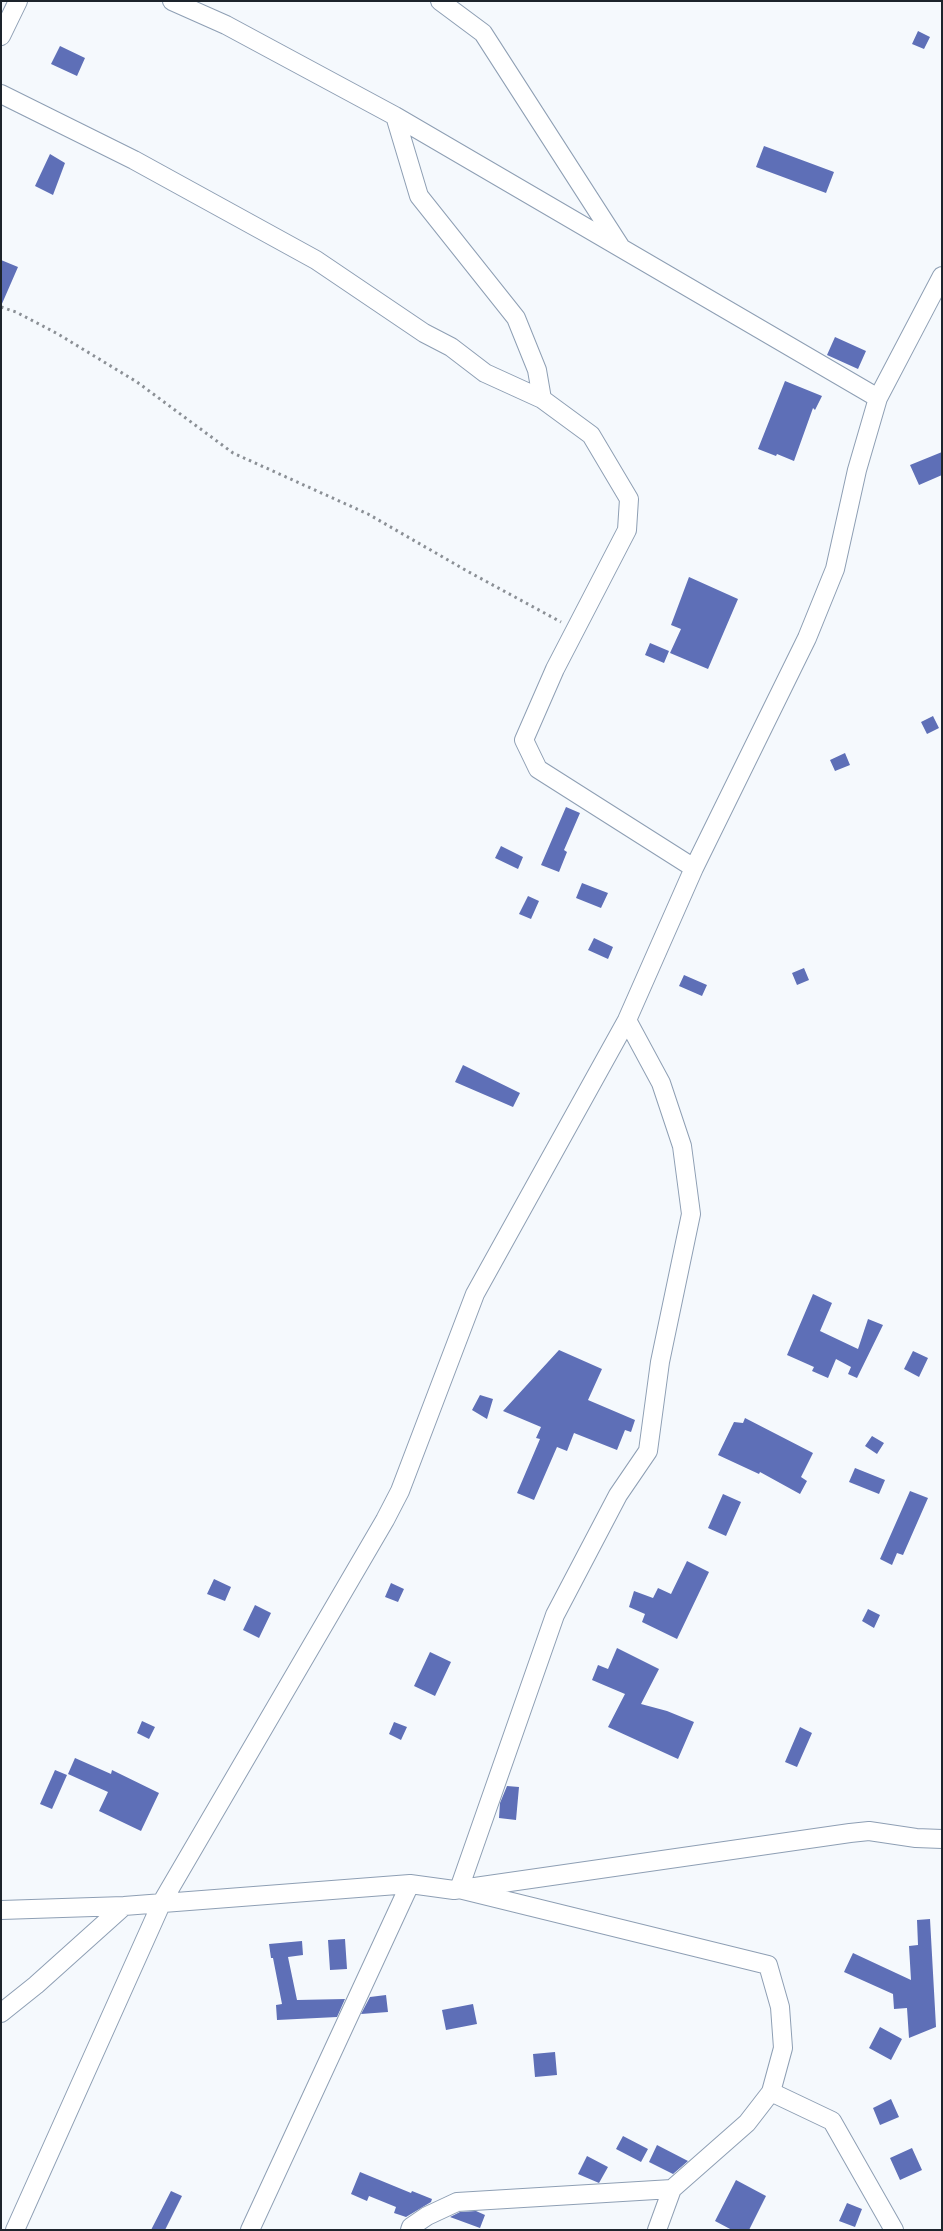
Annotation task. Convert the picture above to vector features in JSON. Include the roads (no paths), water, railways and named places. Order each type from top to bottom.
[{"type":"street","points":[[1,36],[18,1]]},
{"type":"street","points":[[172,1],[226,25],[396,116],[878,398]]},
{"type":"street","points":[[440,1],[482,32],[621,248]]},
{"type":"street","points":[[1,94],[134,160],[316,260],[424,333],[451,347],[485,373],[542,398],[591,435],[628,499],[627,530],[575,630],[524,740],[538,769],[694,868]]},
{"type":"street","points":[[396,116],[419,196],[516,318],[537,370],[542,398]]},
{"type":"street","points":[[15,2230],[162,1902],[386,1520],[400,1491],[475,1294],[627,1020],[694,868],[807,638],[835,568],[857,470],[878,398],[934,302],[942,276]]},
{"type":"street","points":[[459,1889],[555,1615],[618,1496],[648,1451],[660,1362],[691,1214],[682,1146],[661,1083],[627,1020]]},
{"type":"street","points":[[459,1889],[869,1831],[916,1838],[942,1839]]},
{"type":"street","points":[[250,2230],[410,1884]]},
{"type":"street","points":[[1,1910],[124,1906],[410,1884],[459,1889],[768,1965],[780,2007],[783,2048],[771,2092],[747,2123],[672,2189],[656,2230]]},
{"type":"street","points":[[1,2013],[36,1985],[124,1906]]},
{"type":"street","points":[[771,2092],[832,2120],[894,2230]]},
{"type":"street","points":[[410,2230],[411,2226],[427,2216],[457,2202],[672,2189]]}]
